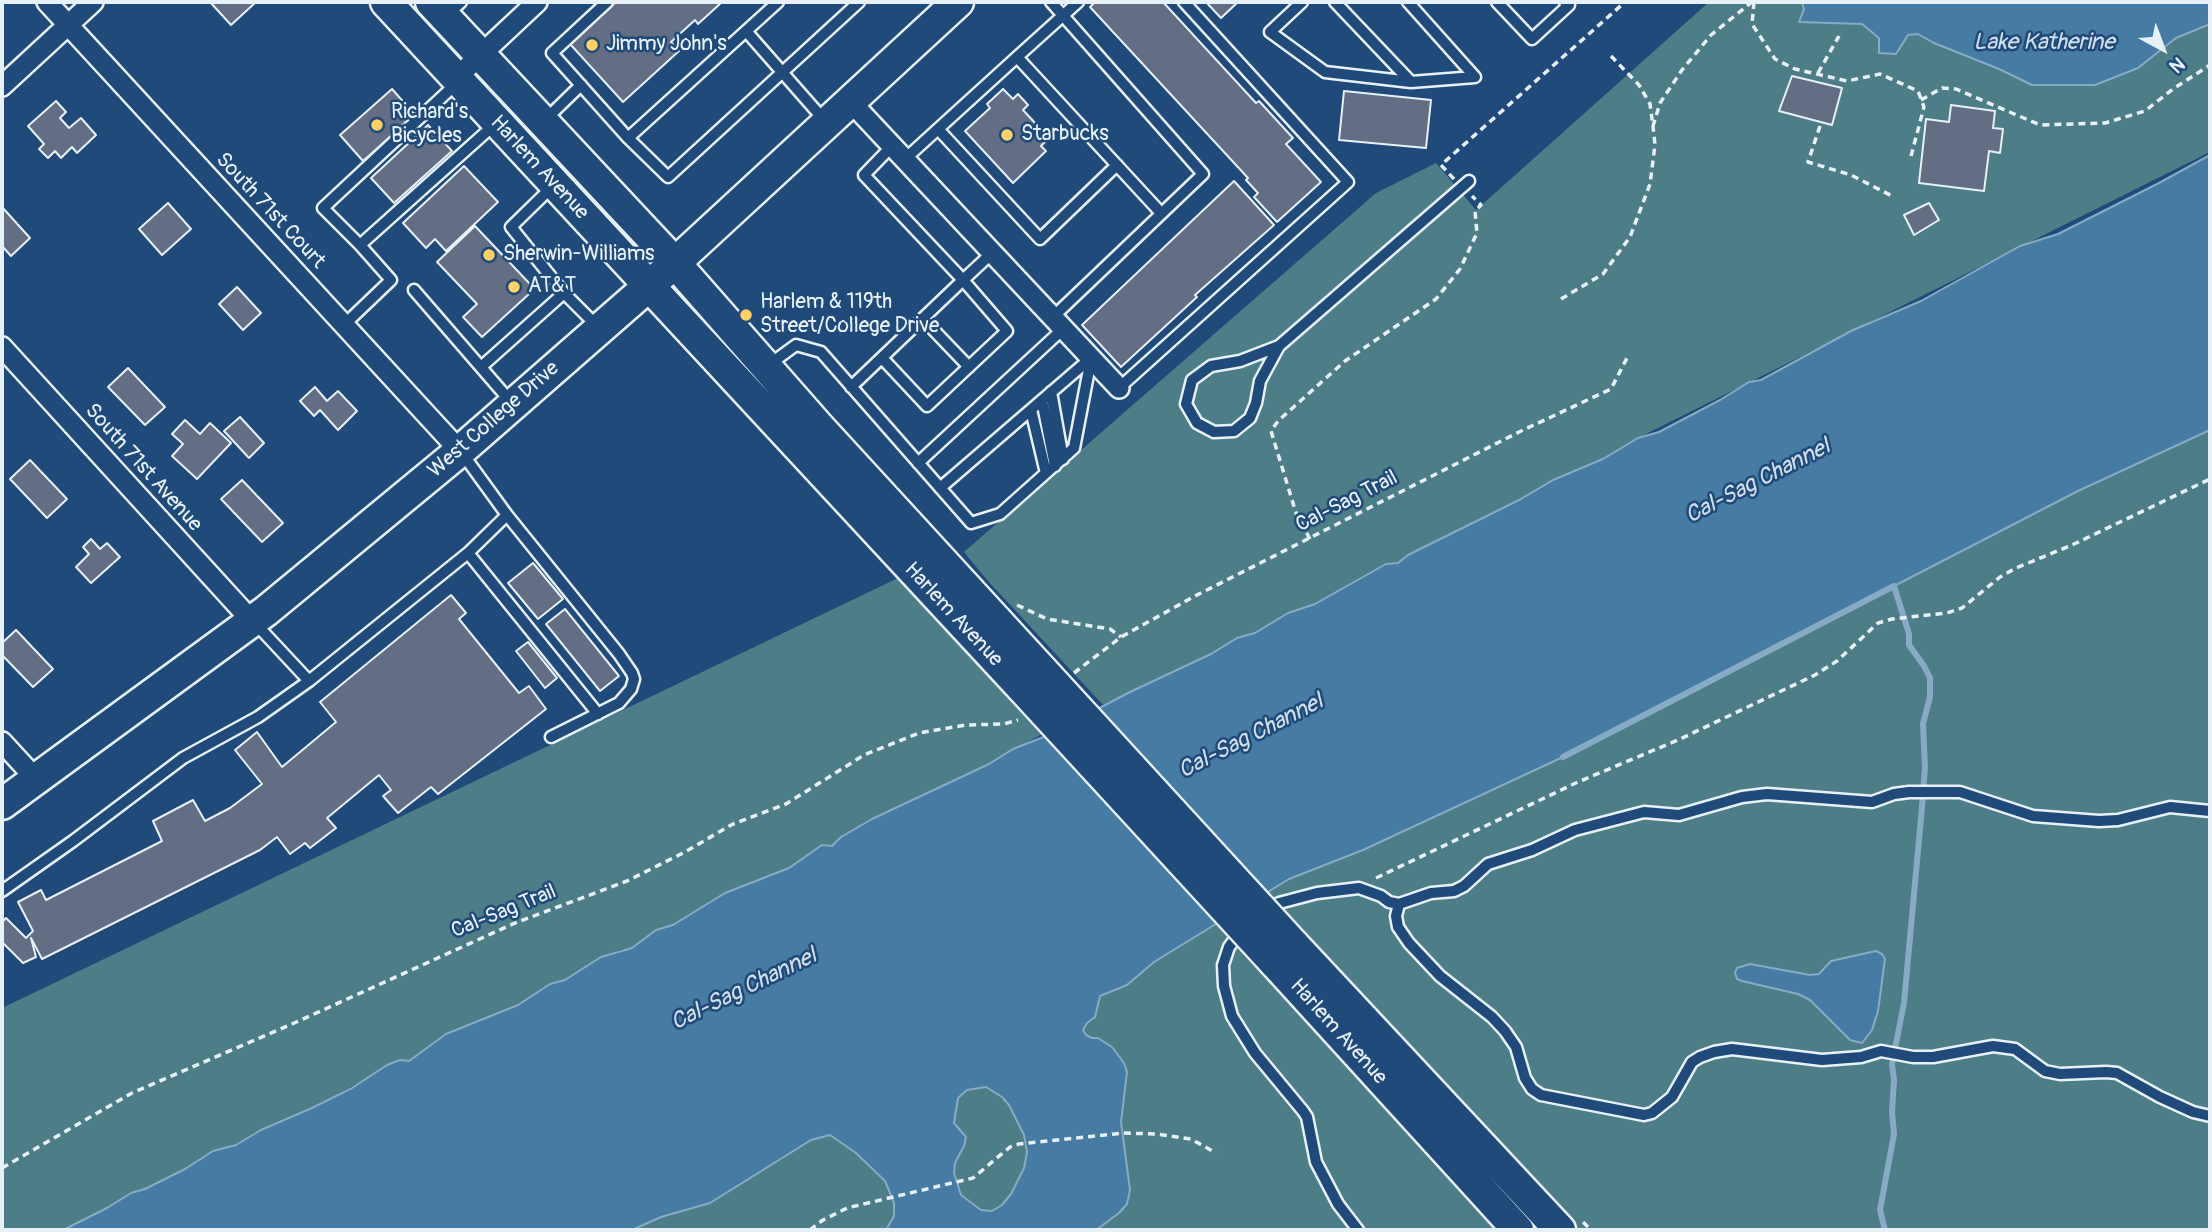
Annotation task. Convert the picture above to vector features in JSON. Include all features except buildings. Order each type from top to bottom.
[{"type":"main road","name":"Harlem Avenue","points":[[386,2],[648,287],[1031,692],[1284,953],[1560,1230]]},
{"type":"main road","name":"West College Drive","points":[[2,804],[265,611],[460,451],[676,263],[958,2]]},
{"type":"main road","name":"Harlem Avenue","points":[[445,7],[481,55],[676,263],[766,366],[1031,692]]},
{"type":"main road","name":"Harlem Avenue","points":[[1284,953],[1518,1230]]},
{"type":"street","name":"South 71st Court","points":[[47,2],[460,451]]},
{"type":"street","points":[[2,86],[93,2]]},
{"type":"street","points":[[458,80],[537,2]]},
{"type":"street","points":[[850,101],[1119,388]]},
{"type":"street","name":"South 71st Avenue","points":[[2,347],[251,620]]},
{"type":"street","points":[[2,742],[36,779]]},
{"type":"lane","points":[[607,2],[552,53],[628,138],[668,177],[859,2]]},
{"type":"lane","points":[[628,138],[778,2]]},
{"type":"lane","points":[[918,463],[1203,174],[1051,2]]},
{"type":"lane","points":[[882,358],[927,405],[1007,331],[963,280],[864,176],[938,129],[1078,2]]},
{"type":"lane","points":[[1119,388],[1348,182],[1184,2]]},
{"type":"lane","points":[[1302,2],[1270,32],[1325,72],[1411,82],[1475,77],[1408,2]]},
{"type":"lane","points":[[1335,2],[1411,82]]},
{"type":"lane","points":[[1497,2],[1532,39],[1569,5],[1565,2]]},
{"type":"lane","points":[[747,31],[826,123]]},
{"type":"lane","points":[[1017,57],[1161,214]]},
{"type":"lane","points":[[344,325],[391,280],[323,208],[458,80]]},
{"type":"lane","points":[[543,122],[581,85]]},
{"type":"lane","points":[[360,245],[497,123]]},
{"type":"lane","points":[[938,129],[1040,239],[1117,165]]},
{"type":"lane","points":[[1279,346],[1260,381],[1250,418],[1234,431],[1214,432],[1197,423],[1186,404],[1192,380],[1211,366],[1240,361],[1279,346],[1466,184]]},
{"type":"lane","points":[[554,185],[511,227],[564,293],[600,329]]},
{"type":"lane","points":[[851,387],[992,253]]},
{"type":"lane","points":[[414,290],[513,405]]},
{"type":"lane","points":[[481,367],[564,293]]},
{"type":"lane","points":[[923,319],[969,367]]},
{"type":"lane","points":[[766,366],[796,345],[821,352],[971,523],[1000,514],[1074,449],[1091,358]]},
{"type":"lane","points":[[940,488],[1091,358]]},
{"type":"lane","points":[[1051,392],[1059,462]]},
{"type":"lane","points":[[1042,400],[1059,462]]},
{"type":"lane","points":[[1031,410],[1046,473]]},
{"type":"lane","points":[[460,451],[634,679],[626,697],[619,703],[551,737]]},
{"type":"lane","points":[[2,891],[183,758],[258,718],[309,681],[468,553],[507,515]]},
{"type":"lane","points":[[468,553],[598,713]]},
{"type":"lane","points":[[251,620],[309,681]]},
{"type":"lane","points":[[1358,1230],[1338,1204],[1316,1162],[1307,1117],[1255,1053],[1232,1016],[1224,986],[1223,965],[1229,947],[1238,934],[1265,911],[1279,904],[1317,893],[1359,888],[1399,904],[1431,893],[1454,891],[1464,886],[1488,864],[1575,830],[1644,812],[1679,815],[1742,797],[1767,794],[1872,802],[1909,792],[1960,792],[2018,812],[2055,818],[2118,820],[2170,807],[2210,811]]},
{"type":"lane","points":[[1399,904],[1396,916],[1398,927],[1409,943],[1440,976],[1506,1031],[1516,1046],[1525,1079],[1541,1095],[1644,1115],[1653,1113],[1672,1097],[1692,1062],[1714,1052],[1732,1049],[1822,1060],[1861,1057],[1881,1051],[1913,1057],[1933,1057],[2005,1046],[2015,1049],[2045,1071],[2060,1074],[2117,1073],[2160,1097],[2193,1112],[2210,1116]]},
{"type":"path","points":[[1310,539],[1296,513],[1270,431],[1345,361],[1436,299],[1460,269],[1477,233],[1475,211],[1481,205],[1466,184],[1441,165],[1625,2]]},
{"type":"path","points":[[1753,2],[1752,24],[1775,59],[1795,69],[1847,81],[1880,74],[1917,91],[1924,107],[1910,160]]},
{"type":"path","points":[[1653,126],[1660,103],[1682,70],[1711,35],[1753,2]]},
{"type":"path","points":[[1817,74],[1839,36]]},
{"type":"path","points":[[1561,299],[1603,274],[1630,237],[1650,184],[1655,145],[1650,104],[1639,85],[1611,56]]},
{"type":"path","points":[[1921,100],[1942,89],[1956,89],[2040,125],[2105,123],[2145,111],[2210,65]]},
{"type":"path","points":[[1820,126],[1808,163],[1851,175],[1894,197]]},
{"type":"path","name":"Cal-Sag Trail","points":[[1073,674],[1121,636],[1195,596],[1475,454],[1611,389],[1628,356]]},
{"type":"path","points":[[1359,888],[1566,788],[1678,740],[1815,675],[1837,661],[1878,623],[1947,613],[1962,608],[2000,577],[2016,568],[2072,545],[2210,479]]},
{"type":"path","points":[[1011,602],[1047,619],[1110,629],[1121,636]]},
{"type":"path","name":"Cal-Sag Trail","points":[[2,1168],[132,1093],[515,923],[627,881],[733,824],[786,804],[864,755],[919,733],[966,725],[1016,721],[1031,692]]},
{"type":"path","points":[[810,1230],[847,1208],[974,1178],[1010,1147],[1019,1144],[1123,1133],[1191,1139],[1216,1153]]},
{"type":"green space","points":[[1709,2],[2210,2],[2210,152],[1638,438],[1603,459],[1553,480],[1521,499],[1408,555],[1398,563],[1315,604],[1288,613],[1255,633],[1237,638],[1211,654],[1103,705],[964,552],[1376,193],[1436,163],[1476,210]]},
{"type":"green space","points":[[2210,430],[2210,1230],[632,1230],[661,1217],[710,1203],[811,1140],[830,1135],[869,1165],[954,1123],[958,1098],[967,1090],[986,1087],[1002,1097],[1111,1047],[1098,1038],[1086,1035],[1083,1030],[1095,1017],[1100,996],[1127,985],[1154,962],[1289,879],[1363,850],[1563,757],[2078,491]]},
{"type":"green space","points":[[898,578],[1042,734],[989,764],[872,819],[841,837],[832,846],[822,845],[789,868],[725,893],[673,925],[656,930],[631,948],[619,950],[565,980],[550,984],[518,1005],[446,1034],[409,1061],[400,1060],[312,1108],[261,1130],[236,1145],[213,1151],[185,1169],[131,1193],[63,1230],[2,1230],[2,1008]]},
{"type":"water","name":"Lake Katherine","points":[[1802,2],[2210,2],[2210,24],[2176,38],[2138,68],[2095,85],[2032,85],[1918,34],[1908,35],[1896,54],[1879,53],[1879,38],[1862,24],[1799,22],[1804,9]]},
{"type":"water","name":"Cal-Sag Channel","points":[[2210,155],[2210,430],[2078,491],[1563,757],[1363,850],[1289,879],[1154,962],[1127,985],[1100,996],[1095,1017],[1083,1030],[1086,1035],[1098,1038],[1112,1047],[1127,1072],[1121,1122],[1130,1190],[1127,1204],[1096,1230],[886,1230],[894,1216],[894,1203],[885,1181],[856,1153],[830,1135],[811,1140],[710,1203],[661,1217],[632,1230],[63,1230],[131,1193],[185,1169],[213,1151],[236,1145],[261,1130],[352,1088],[387,1065],[400,1060],[409,1061],[446,1034],[518,1005],[550,984],[565,980],[601,957],[632,948],[656,930],[673,925],[725,893],[789,868],[822,845],[832,846],[841,837],[872,819],[989,764],[1013,749],[1046,736],[1211,654],[1237,638],[1255,633],[1288,613],[1315,604],[1386,564],[1398,563],[1408,555],[1521,499],[1553,480],[1603,459],[1638,438],[1659,432],[1749,382],[1761,380],[1851,331],[1921,301],[2020,246],[2058,234]],"holes":[[[986,1087],[1002,1097],[1024,1135],[1027,1152],[1024,1168],[1011,1194],[1002,1205],[992,1211],[981,1210],[961,1195],[954,1173],[955,1163],[966,1137],[954,1123],[958,1098],[967,1090]]]},
{"type":"water","points":[[1876,951],[1885,959],[1878,1011],[1872,1030],[1862,1043],[1850,1040],[1810,1000],[1798,994],[1742,981],[1737,979],[1735,973],[1737,968],[1750,964],[1810,975],[1819,974],[1831,961]]},
{"type":"waterway","points":[[1563,757],[1894,586],[1909,634],[1909,645],[1930,678],[1930,697],[1923,724],[1925,767],[1904,1003],[1892,1064],[1894,1134],[1880,1210],[1885,1230]]},
{"type":"place","name":"Jimmy John's","points":[[592,45]]},
{"type":"place","name":"Richard's Bicycles","points":[[377,125]]},
{"type":"place","name":"Starbucks","points":[[1007,135]]},
{"type":"place","name":"Sherwin-Williams","points":[[489,255]]},
{"type":"place","name":"AT&T","points":[[514,287]]},
{"type":"place","name":"Harlem & 119th Street/College Drive","points":[[746,315]]}]
